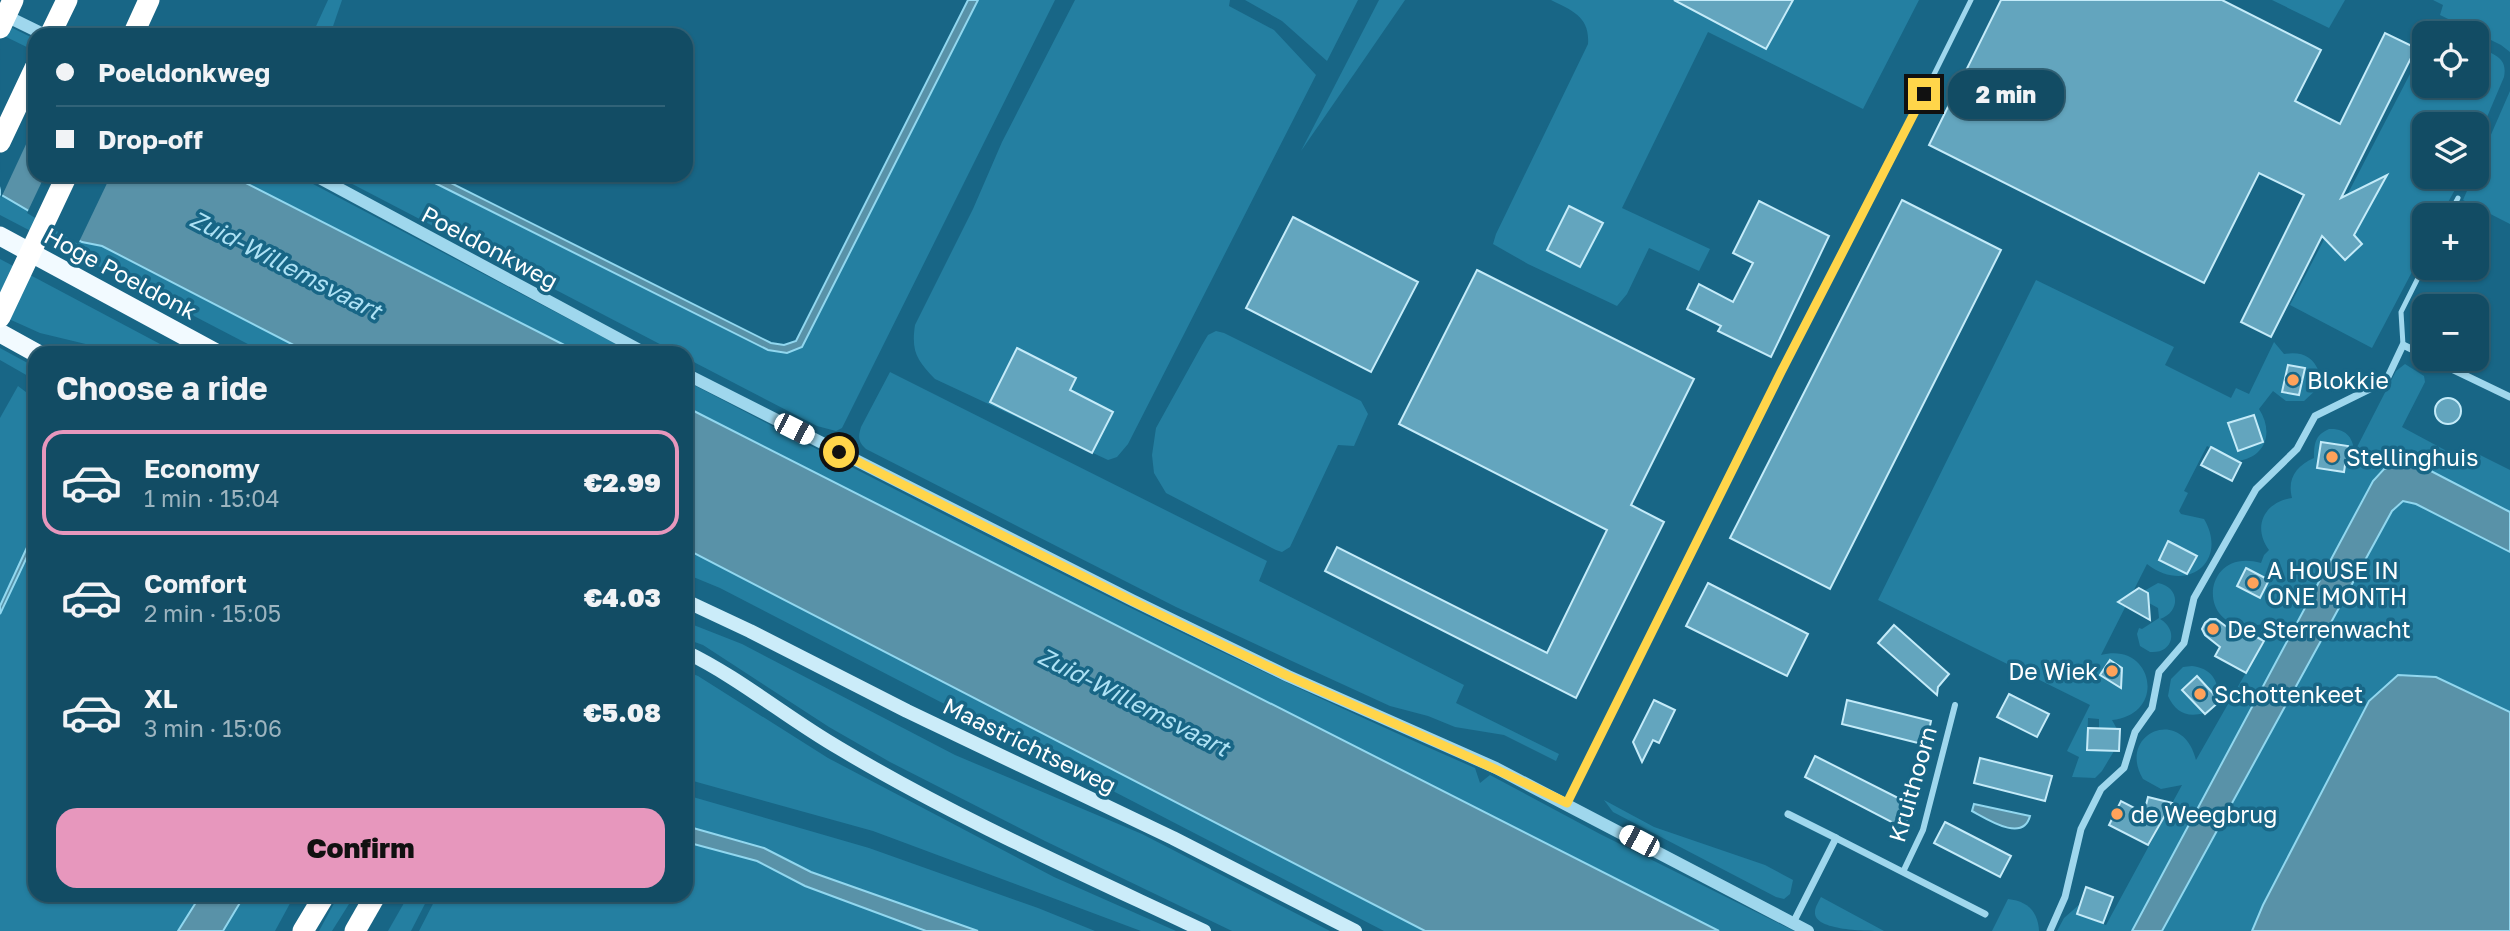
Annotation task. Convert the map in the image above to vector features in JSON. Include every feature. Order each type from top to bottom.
[{"type":"highway","points":[[0,28],[13,0]]},
{"type":"highway","points":[[53,28],[67,0]]},
{"type":"highway","points":[[136,28],[146,8]]},
{"type":"highway","points":[[0,142],[28,83]]},
{"type":"highway","points":[[0,317],[64,182]]},
{"type":"highway","name":"Hoge Poeldonk","points":[[0,236],[203,346]]},
{"type":"highway","points":[[0,333],[28,348]]},
{"type":"highway","points":[[303,931],[320,902]]},
{"type":"highway","points":[[355,931],[372,902]]},
{"type":"main road","name":"Maastrichtseweg","points":[[693,604],[919,717],[1172,838],[1355,931]]},
{"type":"main road","points":[[693,656],[838,748],[899,781],[1013,840],[1204,931]]},
{"type":"street","points":[[0,13],[31,28]]},
{"type":"street","name":"Poeldonkweg","points":[[327,182],[632,346]]},
{"type":"street","points":[[2050,931],[2065,897],[2081,830],[2101,789],[2124,768],[2135,732],[2152,709],[2159,672],[2184,643],[2194,598],[2256,489],[2297,449],[2315,416],[2386,381],[2403,345],[2412,349]]},
{"type":"street","points":[[2456,371],[2510,397]]},
{"type":"street","points":[[693,377],[1156,612],[1288,676],[1496,768],[1567,803],[1808,931]]},
{"type":"street","name":"Kruithoorn","points":[[1903,873],[1923,830],[1955,705]]},
{"type":"street","name":"Kruithoorn","points":[[1787,814],[1985,914]]},
{"type":"street","points":[[1793,922],[1836,838]]},
{"type":"lane","points":[[1567,803],[1781,372],[1971,0]]},
{"type":"lane","points":[[2455,203],[2458,198]]},
{"type":"lane","points":[[2403,345],[2401,312],[2417,280]]},
{"type":"shaded area","points":[[328,0],[342,0],[332,28],[315,28]]},
{"type":"shaded area","points":[[978,0],[1055,0],[842,428],[836,431],[817,426],[693,362],[693,346],[664,346],[348,182],[433,182],[768,350],[802,347]]},
{"type":"shaded area","points":[[1075,0],[1230,0],[1229,6],[1274,30],[1316,75],[1128,444],[1117,457],[1108,460],[935,379],[920,361],[914,342],[915,325],[973,209],[1002,142]]},
{"type":"shaded area","points":[[1245,0],[1358,0],[1327,61],[1282,21]]},
{"type":"shaded area","points":[[1379,0],[1405,0],[1301,151]]},
{"type":"shaded area","points":[[1551,0],[1919,0],[1863,109],[1708,32],[1622,208],[1710,249],[1699,271],[1649,248],[1627,294],[1617,306],[1528,264],[1493,244],[1588,44],[1586,27],[1579,16]]},
{"type":"shaded area","points":[[2272,0],[2345,0],[2329,28]]},
{"type":"shaded area","points":[[2433,0],[2510,0],[2510,52],[2489,39],[2489,21],[2452,21],[2440,15],[2443,5]]},
{"type":"shaded area","points":[[0,22],[28,36],[28,51],[0,37]]},
{"type":"shaded area","points":[[2489,52],[2501,60],[2505,70],[2504,77],[2489,112],[2412,112],[2412,189],[2455,189],[2448,203],[2412,203],[2412,272],[2372,348],[2290,305],[2412,70],[2412,98],[2489,98]]},
{"type":"shaded area","points":[[2510,91],[2510,224],[2489,213],[2489,203],[2469,203],[2463,200],[2468,189],[2489,189],[2489,139]]},
{"type":"shaded area","points":[[244,182],[309,182],[620,346],[566,346]]},
{"type":"shaded area","points":[[0,194],[294,346],[252,346],[0,215]]},
{"type":"shaded area","points":[[0,259],[164,346],[94,346],[40,333],[0,315]]},
{"type":"shaded area","points":[[2036,280],[2174,347],[2165,365],[2231,398],[2236,388],[2249,394],[2274,342],[2284,354],[2296,353],[2310,358],[2319,372],[2317,389],[2304,401],[2286,401],[2273,391],[2259,409],[2264,418],[2266,435],[2261,449],[2255,455],[2237,461],[2207,446],[2184,491],[2188,493],[2179,511],[2181,514],[2204,519],[2210,534],[2211,548],[2207,560],[2200,569],[2176,576],[2162,573],[2147,564],[2101,655],[2119,654],[2133,658],[2142,668],[2147,680],[2147,693],[2141,705],[2130,715],[2112,720],[2117,729],[2099,728],[2099,719],[2088,718],[2087,749],[2114,751],[2095,778],[2072,777],[2079,757],[2067,751],[2090,705],[1878,600]]},
{"type":"shaded area","points":[[1216,331],[1361,401],[1368,414],[1354,446],[1338,445],[1290,547],[1282,552],[1166,493],[1154,473],[1152,455],[1156,428],[1208,335]]},
{"type":"shaded area","points":[[0,348],[28,363],[28,376],[0,360]]},
{"type":"shaded area","points":[[2405,364],[2412,371],[2424,376],[2425,382],[2402,427],[2471,464],[2476,453],[2510,470],[2510,512],[2429,470],[2373,481],[2132,931],[2057,931],[2064,918],[2080,904],[2077,914],[2106,925],[2182,785],[2161,789],[2143,779],[2137,763],[2138,749],[2144,738],[2154,732],[2166,730],[2178,733],[2189,743],[2196,760],[2264,641],[2260,633],[2263,624],[2241,625],[2225,619],[2216,607],[2213,593],[2216,579],[2225,567],[2240,561],[2261,563],[2269,550],[2261,533],[2264,517],[2274,505],[2292,498],[2294,474],[2314,458],[2318,437],[2329,429],[2340,430],[2351,439],[2354,453],[2396,371]]},
{"type":"shaded area","points":[[890,372],[1267,561],[1259,581],[1464,685],[1456,703],[1559,754],[1556,761],[1504,735],[1455,727],[1428,716],[1390,706],[1176,607],[866,449],[859,439],[861,427]]},
{"type":"shaded area","points":[[693,385],[1078,582],[1275,677],[1475,768],[1480,783],[1490,775],[1600,834],[1794,931],[1719,931],[693,411]]},
{"type":"shaded area","points":[[18,386],[28,394],[28,545],[0,606],[0,418]]},
{"type":"shaded area","points":[[2403,501],[2416,504],[2510,552],[2510,712],[2436,677],[2398,675],[2369,701],[2252,931],[2162,931],[2392,511]]},
{"type":"shaded area","points":[[693,553],[1424,931],[1384,931],[720,588],[693,577]]},
{"type":"shaded area","points":[[28,555],[28,902],[196,902],[178,931],[0,931],[0,614]]},
{"type":"shaded area","points":[[2158,583],[2171,589],[2174,594],[2172,611],[2160,619],[2170,629],[2171,640],[2164,649],[2150,652],[2140,646],[2137,634],[2139,628],[2142,629],[2159,618],[2158,608],[2149,603],[2148,593],[2144,591]]},
{"type":"shaded area","points":[[693,625],[742,644],[955,755],[1142,834],[1330,931],[1232,931],[1045,841],[890,762],[829,727],[703,645],[693,641]]},
{"type":"shaded area","points":[[2192,666],[2209,672],[2215,680],[2218,692],[2217,698],[2182,690],[2204,713],[2192,715],[2178,710],[2168,696],[2171,679],[2183,667]]},
{"type":"shaded area","points":[[693,674],[828,758],[1054,877],[1176,931],[1141,931],[873,831],[693,781]]},
{"type":"shaded area","points":[[693,797],[869,848],[1095,931],[978,931],[811,872],[764,848],[693,828]]},
{"type":"shaded area","points":[[1604,800],[1654,827],[1765,865],[1793,880],[1790,894],[1784,899],[1776,897],[1613,812]]},
{"type":"shaded area","points":[[693,844],[757,861],[805,886],[926,931],[419,931],[434,902],[693,902]]},
{"type":"shaded area","points":[[1821,897],[1884,931],[1843,929],[1823,923],[1815,912]]},
{"type":"shaded area","points":[[2008,899],[2021,902],[2030,908],[2039,931],[1992,931]]},
{"type":"shaded area","points":[[240,902],[291,902],[275,931],[223,931]]},
{"type":"shaded area","points":[[335,902],[350,902],[332,931],[319,931]]},
{"type":"shaded area","points":[[405,902],[426,902],[411,931],[388,931]]},
{"type":"water","points":[[968,0],[978,0],[802,347],[787,353],[768,350],[433,182],[449,182],[771,343],[784,345],[796,341]]},
{"type":"water","name":"Zuid-Willemsvaart","points":[[28,83],[28,182],[244,182],[566,346],[295,346],[102,246],[82,242],[0,194]]},
{"type":"water","name":"Zuid-Willemsvaart","points":[[693,411],[1719,931],[1425,931],[693,553]]},
{"type":"water","points":[[2406,462],[2429,470],[2510,512],[2510,552],[2416,504],[2403,501],[2392,511],[2162,931],[2132,931],[2373,481],[2384,469]]},
{"type":"water","points":[[28,545],[28,555],[0,614],[0,606]]},
{"type":"water","points":[[2398,675],[2436,677],[2510,712],[2510,931],[2252,931],[2369,701]]},
{"type":"water","points":[[1974,804],[2030,816],[2020,828],[2004,827],[1972,811]]},
{"type":"water","points":[[693,828],[764,848],[811,872],[978,931],[926,931],[805,886],[757,861],[693,844]]},
{"type":"water","points":[[196,902],[240,902],[223,931],[178,931]]},
{"type":"pier","points":[[0,34],[28,48],[28,140],[1,198]]},
{"type":"pier","points":[[42,182],[108,182],[78,244],[27,213]]},
{"type":"building","points":[[1674,0],[1793,0],[1766,49]]},
{"type":"building","points":[[2001,0],[2222,0],[2321,50],[2295,101],[2340,124],[2385,33],[2412,46],[2412,56],[2341,198],[2387,175],[2354,235],[2362,244],[2345,260],[2322,236],[2271,337],[2241,322],[2304,195],[2259,173],[2204,283],[1929,145]]},
{"type":"building","points":[[1902,200],[2001,250],[1830,589],[1730,538]]},
{"type":"building","points":[[1759,201],[1829,236],[1771,357],[1718,331],[1721,326],[1687,309],[1699,284],[1733,302],[1753,263],[1733,253]]},
{"type":"building","points":[[1569,206],[1603,223],[1580,267],[1547,250]]},
{"type":"building","points":[[1293,217],[1418,282],[1371,372],[1246,308]]},
{"type":"building","points":[[1477,270],[1694,379],[1631,505],[1664,522],[1576,698],[1325,571],[1337,547],[1547,653],[1607,530],[1399,424]]},
{"type":"building","points":[[1017,348],[1076,378],[1070,390],[1113,412],[1092,453],[990,402]]},
{"type":"building","name":"Blokkie","points":[[2288,365],[2305,368],[2299,395],[2282,392]]},
{"type":"building","points":[[2448,398],[2457,402],[2461,411],[2457,420],[2448,424],[2439,420],[2435,411],[2439,402]]},
{"type":"building","points":[[2254,415],[2263,442],[2238,451],[2228,423]]},
{"type":"building","name":"Stellinghuis","points":[[2321,442],[2348,446],[2344,472],[2317,468]]},
{"type":"building","points":[[2211,447],[2241,463],[2232,481],[2201,465]]},
{"type":"building","points":[[2168,541],[2197,556],[2187,574],[2159,560]]},
{"type":"building","name":"A HOUSE IN ONE MONTH","points":[[2246,568],[2269,580],[2260,598],[2237,586]]},
{"type":"building","points":[[1708,583],[1808,634],[1787,676],[1686,626]]},
{"type":"building","points":[[2139,588],[2148,593],[2150,620],[2118,602]]},
{"type":"building","points":[[2210,619],[2216,619],[2235,633],[2238,627],[2264,641],[2246,673],[2215,656],[2220,647],[2205,635],[2202,629]]},
{"type":"building","points":[[1894,625],[1949,674],[1938,687],[1937,695],[1878,643]]},
{"type":"building","points":[[2110,660],[2122,668],[2121,688],[2100,675]]},
{"type":"building","name":"Schottenkeet","points":[[2197,676],[2220,701],[2205,714],[2182,690]]},
{"type":"building","points":[[2009,694],[2049,714],[2037,737],[1997,717]]},
{"type":"building","points":[[1654,700],[1675,710],[1659,743],[1653,740],[1642,762],[1633,742]]},
{"type":"building","points":[[1847,700],[1931,721],[1926,745],[1842,724]]},
{"type":"building","points":[[2088,728],[2120,729],[2119,751],[2087,750]]},
{"type":"building","points":[[1815,756],[1914,806],[1903,828],[1805,777]]},
{"type":"building","points":[[1980,758],[2052,776],[2045,801],[1974,783]]},
{"type":"building","points":[[2148,797],[2172,803],[2148,845],[2109,825],[2121,801],[2144,813]]},
{"type":"building","points":[[1945,822],[2011,856],[2000,877],[1934,843]]},
{"type":"building","points":[[2086,887],[2113,897],[2103,923],[2077,914]]},
{"type":"place","name":"Blokkie","points":[[2293,380]]},
{"type":"place","name":"Stellinghuis","points":[[2332,457]]},
{"type":"place","name":"A HOUSE IN ONE MONTH","points":[[2253,583]]},
{"type":"place","name":"De Sterrenwacht","points":[[2213,629]]},
{"type":"place","name":"De Wiek","points":[[2112,671]]},
{"type":"place","name":"Schottenkeet","points":[[2200,694]]},
{"type":"place","name":"de Weegbrug","points":[[2117,814]]},
{"type":"route","points":[[839,452],[1288,676],[1414,730],[1567,803],[1781,372],[1924,94]]}]
